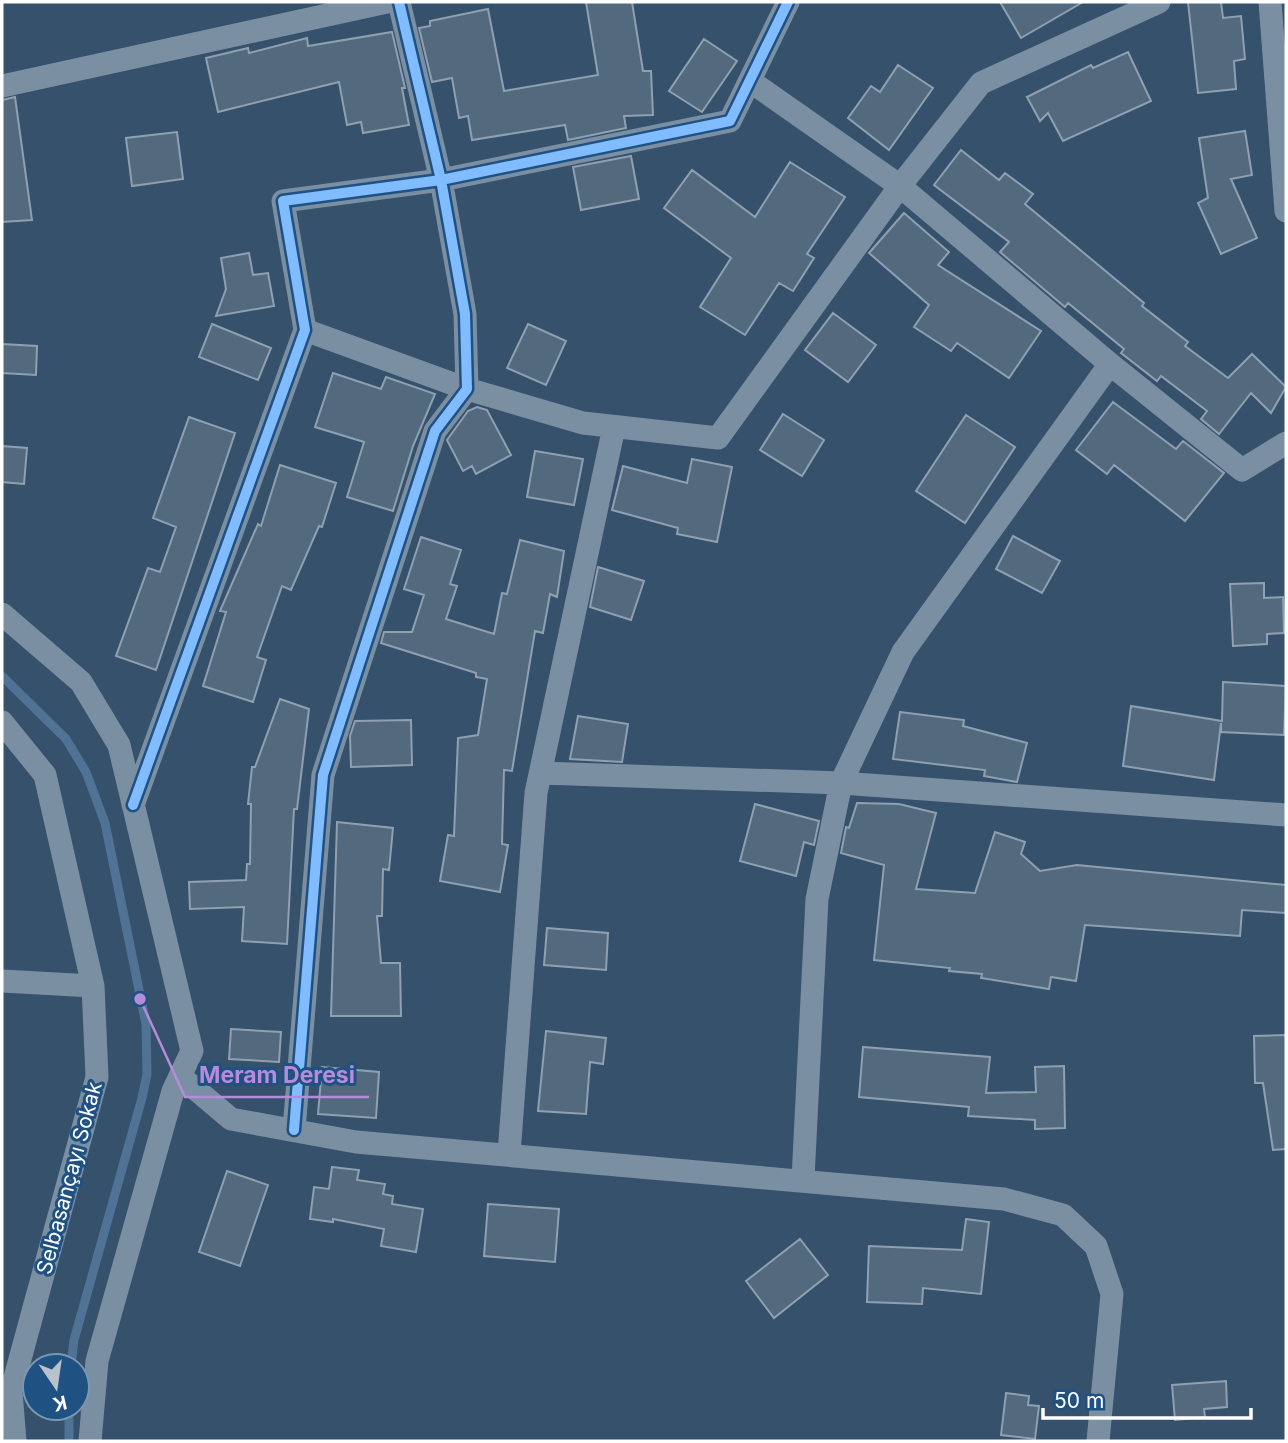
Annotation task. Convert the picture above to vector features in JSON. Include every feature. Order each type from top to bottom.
[{"type":"street","points":[[2,86],[387,2]]},
{"type":"street","points":[[294,1130],[323,775],[435,431],[467,389],[465,314],[441,180],[399,2]]},
{"type":"street","points":[[133,805],[305,330],[283,201],[441,180],[730,121],[788,2]]},
{"type":"street","points":[[305,330],[467,389],[583,423],[718,438],[900,186],[981,83],[1159,2]]},
{"type":"street","points":[[1269,2],[1285,200]]},
{"type":"street","points":[[750,80],[900,186],[1110,364],[1242,470],[1286,443]]},
{"type":"street","points":[[803,1179],[817,899],[841,783],[903,652],[1110,364]]},
{"type":"street","points":[[509,1154],[536,793],[614,427]]},
{"type":"street","points":[[2,614],[81,682],[119,745],[192,1051],[173,1091],[97,1361],[90,1441]]},
{"type":"street","name":"Selbasançayı Sokak","points":[[2,722],[45,775],[93,985],[97,1077],[6,1392],[15,1441]]},
{"type":"street","points":[[541,773],[841,783],[1286,815]]},
{"type":"street","points":[[2,981],[93,985]]},
{"type":"street","points":[[180,1076],[230,1119],[356,1142],[803,1179],[1004,1199],[1063,1215],[1096,1246],[1112,1294],[1098,1441]]},
{"type":"building","points":[[586,2],[632,2],[643,71],[651,71],[653,115],[624,116],[626,128],[568,140],[565,125],[472,140],[468,116],[459,118],[452,78],[432,82],[419,28],[430,26],[430,21],[488,9],[504,91],[598,75]]},
{"type":"building","points":[[1000,2],[1083,2],[1021,38]]},
{"type":"building","points":[[1188,2],[1221,2],[1223,18],[1241,16],[1245,59],[1234,61],[1236,89],[1198,93]]},
{"type":"building","points":[[392,32],[405,88],[402,88],[409,125],[363,133],[361,122],[347,125],[339,82],[218,112],[206,58],[248,48],[249,53],[307,38],[308,46]]},
{"type":"building","points":[[704,39],[737,61],[702,112],[669,91]]},
{"type":"building","points":[[1128,52],[1151,101],[1063,141],[1048,113],[1040,121],[1027,97],[1091,65],[1093,68]]},
{"type":"building","points":[[898,65],[933,88],[889,150],[848,118],[871,86],[880,92]]},
{"type":"building","points":[[15,97],[32,220],[2,222],[2,100]]},
{"type":"building","points":[[1245,131],[1252,175],[1231,179],[1257,238],[1221,254],[1198,203],[1208,198],[1199,138]]},
{"type":"building","points":[[177,132],[183,179],[132,186],[126,138]]},
{"type":"building","points":[[961,150],[999,180],[1005,173],[1033,194],[1025,204],[1144,303],[1142,306],[1188,342],[1185,346],[1228,378],[1252,354],[1286,387],[1271,413],[1251,393],[1219,434],[1201,419],[1207,411],[1161,376],[1157,381],[1121,353],[1124,349],[1068,303],[1065,307],[1000,252],[1009,242],[934,185]]},
{"type":"building","points":[[631,156],[639,199],[581,210],[573,167]]},
{"type":"building","points":[[790,162],[845,197],[807,254],[814,258],[793,291],[779,283],[745,335],[700,307],[731,258],[664,208],[692,170],[755,217]]},
{"type":"building","points":[[904,213],[949,252],[938,265],[1041,331],[1009,378],[957,343],[951,351],[914,327],[929,305],[869,253]]},
{"type":"building","points":[[249,253],[253,275],[268,273],[274,306],[216,316],[226,289],[221,258]]},
{"type":"building","points":[[833,313],[876,345],[848,382],[805,350]]},
{"type":"building","points":[[212,324],[271,348],[258,380],[199,357]]},
{"type":"building","points":[[528,324],[566,341],[546,385],[507,368]]},
{"type":"building","points":[[2,344],[37,346],[36,375],[2,373]]},
{"type":"building","points":[[333,373],[381,389],[386,377],[435,394],[413,446],[393,511],[347,497],[364,442],[315,427]]},
{"type":"building","points":[[1113,402],[1176,449],[1183,441],[1224,473],[1185,521],[1114,465],[1107,474],[1076,450]]},
{"type":"building","points":[[477,407],[487,410],[511,455],[476,474],[472,466],[463,471],[447,440],[468,411]]},
{"type":"building","points":[[783,414],[824,440],[802,476],[760,450]]},
{"type":"building","points":[[966,415],[1015,447],[965,523],[916,491]]},
{"type":"building","points":[[189,417],[235,433],[156,670],[116,656],[148,568],[160,572],[176,527],[153,518]]},
{"type":"building","points":[[2,446],[27,448],[24,484],[2,482]]},
{"type":"building","points":[[535,451],[583,459],[574,505],[527,497]]},
{"type":"building","points":[[692,459],[732,467],[717,542],[677,534],[678,528],[612,510],[623,466],[687,483]]},
{"type":"building","points":[[280,465],[336,483],[322,527],[319,526],[291,590],[282,586],[257,657],[266,660],[253,702],[203,686],[226,612],[220,611],[258,524],[261,526]]},
{"type":"building","points":[[1013,536],[1060,561],[1042,593],[996,569]]},
{"type":"building","points":[[421,537],[461,550],[450,584],[457,586],[446,619],[494,634],[502,593],[507,594],[520,540],[564,551],[557,597],[550,594],[543,633],[535,631],[512,771],[504,770],[502,844],[508,845],[500,892],[440,881],[448,835],[454,836],[458,738],[478,735],[487,679],[476,677],[476,673],[381,643],[384,632],[412,632],[424,595],[404,589]]},
{"type":"building","points":[[598,567],[644,581],[631,620],[590,607]]},
{"type":"building","points":[[1264,583],[1264,598],[1283,597],[1284,633],[1267,634],[1267,644],[1233,646],[1230,584]]},
{"type":"building","points":[[1223,682],[1286,686],[1284,735],[1221,732],[1221,723],[1214,780],[1123,766],[1131,706],[1222,721]]},
{"type":"building","points":[[280,699],[309,709],[297,809],[294,809],[287,944],[242,941],[244,907],[190,909],[189,882],[246,880],[247,864],[250,864],[251,804],[248,804],[252,767],[255,767]]},
{"type":"building","points":[[900,712],[964,720],[963,726],[1027,743],[1017,782],[984,776],[985,770],[893,759]]},
{"type":"building","points":[[578,716],[628,724],[622,762],[570,759]]},
{"type":"building","points":[[411,720],[412,765],[351,767],[350,736],[355,721]]},
{"type":"building","points":[[857,803],[899,804],[936,813],[916,889],[975,893],[995,832],[1025,842],[1021,854],[1040,871],[1077,865],[1286,885],[1286,913],[1242,910],[1240,936],[1085,925],[1076,981],[1051,977],[1049,989],[981,978],[982,974],[949,971],[950,968],[874,960],[884,865],[841,853],[846,827],[849,828]]},
{"type":"building","points":[[755,804],[819,821],[814,845],[804,842],[796,876],[740,861]]},
{"type":"building","points":[[337,822],[393,828],[389,870],[383,869],[382,916],[377,916],[381,963],[400,963],[401,1016],[331,1016]]},
{"type":"building","points":[[547,928],[608,933],[606,970],[544,965]]},
{"type":"building","points":[[231,1029],[281,1032],[279,1062],[229,1059]]},
{"type":"building","points":[[546,1031],[606,1038],[603,1064],[590,1062],[586,1114],[538,1111]]},
{"type":"building","points":[[1286,1035],[1286,1149],[1273,1150],[1263,1083],[1255,1083],[1254,1036]]},
{"type":"building","points":[[863,1047],[990,1057],[986,1093],[1036,1092],[1035,1067],[1064,1066],[1065,1128],[1035,1129],[1035,1120],[968,1116],[969,1107],[859,1097]]},
{"type":"building","points":[[322,1067],[379,1072],[376,1118],[318,1114]]},
{"type":"building","points":[[332,1167],[359,1170],[357,1180],[385,1184],[383,1194],[393,1196],[392,1204],[423,1209],[416,1252],[381,1246],[384,1229],[333,1219],[333,1222],[310,1219],[314,1187],[329,1189]]},
{"type":"building","points":[[227,1171],[268,1185],[240,1266],[199,1252]]},
{"type":"building","points":[[488,1204],[559,1209],[555,1262],[484,1256]]},
{"type":"building","points":[[966,1219],[989,1222],[981,1294],[923,1288],[922,1304],[867,1302],[869,1246],[962,1250]]},
{"type":"building","points":[[800,1239],[828,1275],[774,1318],[746,1281]]},
{"type":"building","points":[[1226,1381],[1227,1407],[1204,1409],[1205,1417],[1175,1420],[1172,1385]]},
{"type":"building","points":[[1006,1393],[1029,1396],[1028,1405],[1039,1406],[1035,1439],[1001,1435]]},
{"type":"waterway","points":[[2,676],[66,739],[86,772],[105,823],[146,1024],[147,1074],[142,1098],[73,1352]]},
{"type":"waterway","points":[[69,1422],[69,1441]]},
{"type":"cycle path","points":[[294,1130],[323,775],[435,431],[467,389],[465,314],[441,180],[399,2]]},
{"type":"cycle path","points":[[133,805],[305,330],[283,201],[441,180],[730,121],[788,2]]},
{"type":"place","name":"Meram Deresi","points":[[140,999]]}]
